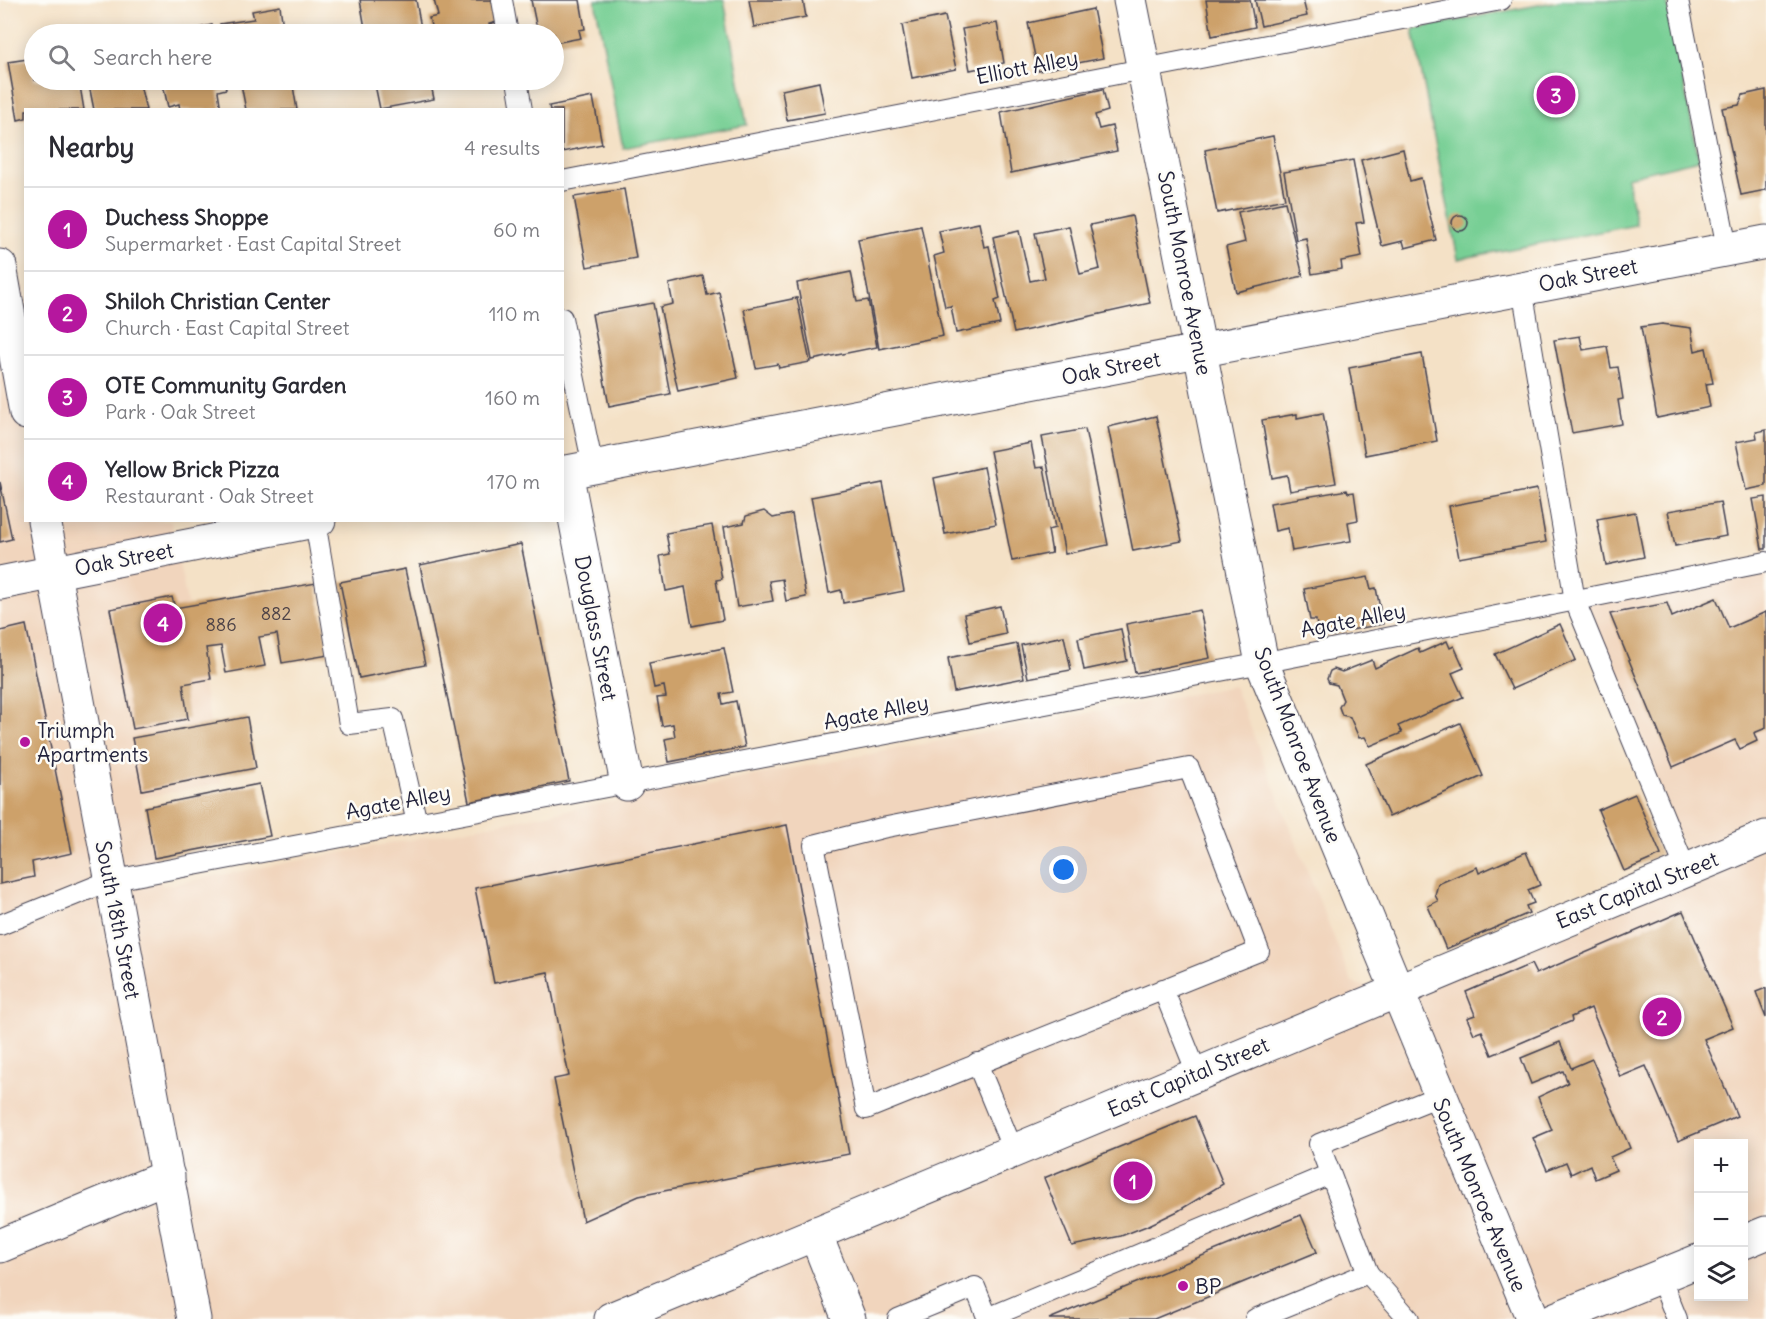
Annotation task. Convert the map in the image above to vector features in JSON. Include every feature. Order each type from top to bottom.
[{"type":"street","name":"South Monroe Avenue","points":[[1130,0],[1262,663],[1395,990],[1533,1319]]},
{"type":"street","name":"Oak Street","points":[[574,471],[1766,242]]},
{"type":"street","points":[[8,283],[24,399]]},
{"type":"street","name":"Douglass Street","points":[[574,471],[627,784]]},
{"type":"street","name":"South 18th Street","points":[[44,522],[109,881],[194,1319]]},
{"type":"street","name":"Oak Street","points":[[0,583],[312,522]]},
{"type":"street","name":"East Capital Street","points":[[611,1319],[1766,837]]},
{"type":"street","points":[[0,1246],[168,1176]]},
{"type":"street","points":[[815,1233],[849,1319]]},
{"type":"street","points":[[1748,1240],[1766,1233]]},
{"type":"street","points":[[1555,1319],[1694,1263]]},
{"type":"lane","points":[[502,0],[506,24]]},
{"type":"lane","name":"Elliott Alley","points":[[564,181],[1501,0]]},
{"type":"lane","points":[[1678,0],[1727,248]]},
{"type":"lane","points":[[519,90],[522,108]]},
{"type":"lane","points":[[1522,288],[1575,601],[1686,870]]},
{"type":"lane","points":[[564,344],[574,471]]},
{"type":"lane","points":[[317,522],[349,724],[393,719],[417,823]]},
{"type":"lane","name":"Agate Alley","points":[[0,925],[109,881],[1262,663],[1766,562]]},
{"type":"lane","points":[[1189,768],[1259,951],[977,1063],[866,1109],[814,844],[882,828],[1189,768]]},
{"type":"lane","points":[[1163,989],[1197,1073]]},
{"type":"lane","points":[[977,1063],[1012,1150]]},
{"type":"lane","points":[[1409,1319],[1368,1273],[1319,1144],[1439,1096]]},
{"type":"lane","points":[[898,1319],[975,1287],[988,1318],[1330,1174]]},
{"type":"lane","points":[[1255,1319],[1368,1273]]},
{"type":"lane","points":[[1660,1277],[1677,1319]]},
{"type":"shaded area","points":[[24,285],[24,522],[171,522],[222,783],[141,798],[162,886],[1234,686],[1352,983],[1401,997],[1695,876],[1581,596],[1766,559],[1766,1319],[0,1319],[0,290]]},
{"type":"green space","points":[[595,0],[724,0],[747,125],[623,148]]},
{"type":"green space","points":[[1564,0],[1667,0],[1699,160],[1627,177],[1636,225],[1458,259],[1413,29]]},
{"type":"building","points":[[360,0],[416,0],[420,24],[364,24]]},
{"type":"building","points":[[434,0],[492,0],[497,22],[430,24],[429,18],[438,16]]},
{"type":"building","points":[[531,0],[580,0],[585,29],[579,30],[581,38],[564,41],[564,24],[536,24]]},
{"type":"building","points":[[749,0],[803,0],[806,17],[754,27]]},
{"type":"building","points":[[1206,0],[1250,0],[1255,27],[1212,36]]},
{"type":"building","points":[[1255,0],[1303,0],[1307,16],[1261,26]]},
{"type":"building","points":[[280,6],[283,24],[220,24],[254,19],[252,11]]},
{"type":"building","points":[[1093,9],[1103,58],[1038,71],[1028,23]]},
{"type":"building","points":[[945,16],[956,69],[912,78],[902,25]]},
{"type":"building","points":[[997,23],[1004,63],[970,70],[962,29]]},
{"type":"building","points":[[24,60],[24,90],[81,90],[84,108],[24,108],[24,118],[18,120],[8,62]]},
{"type":"building","points":[[819,82],[825,113],[787,120],[782,90]]},
{"type":"building","points":[[1103,89],[1108,111],[1095,115],[1099,129],[1112,126],[1117,151],[1011,173],[1001,112]]},
{"type":"building","points":[[90,90],[141,90],[146,108],[94,108]]},
{"type":"building","points":[[164,90],[222,90],[218,91],[221,108],[180,108],[179,104],[168,107]]},
{"type":"building","points":[[242,90],[294,90],[297,108],[246,108]]},
{"type":"building","points":[[376,90],[432,90],[434,99],[380,108]]},
{"type":"building","points":[[1766,90],[1766,190],[1741,195],[1722,108],[1739,105],[1743,95]]},
{"type":"building","points":[[593,97],[602,144],[564,152],[564,108],[550,108],[549,106]]},
{"type":"building","points":[[1273,136],[1285,199],[1217,213],[1205,150]]},
{"type":"building","points":[[1403,149],[1410,181],[1421,178],[1436,240],[1405,248],[1403,241],[1382,246],[1361,160]]},
{"type":"building","points":[[1353,160],[1364,222],[1356,223],[1362,257],[1341,261],[1342,269],[1312,274],[1306,238],[1296,240],[1284,172]]},
{"type":"building","points":[[624,189],[636,258],[587,267],[574,197]]},
{"type":"building","points":[[1285,202],[1303,276],[1236,292],[1226,247],[1245,242],[1238,212]]},
{"type":"building","points":[[1460,215],[1468,223],[1460,231],[1452,223]]},
{"type":"building","points":[[1132,216],[1150,303],[1014,333],[993,237],[1019,231],[1030,281],[1045,278],[1035,233],[1069,226],[1080,274],[1100,269],[1090,225]]},
{"type":"building","points":[[979,223],[984,247],[989,246],[1000,299],[995,301],[1000,324],[956,333],[951,306],[945,307],[934,256],[944,253],[939,231]]},
{"type":"building","points":[[921,226],[943,336],[879,349],[858,239]]},
{"type":"building","points":[[851,272],[857,302],[868,300],[877,347],[812,360],[797,283]]},
{"type":"building","points":[[703,276],[707,295],[719,292],[738,378],[678,391],[660,307],[673,304],[669,284]]},
{"type":"building","points":[[797,298],[810,362],[779,368],[778,364],[756,368],[744,309]]},
{"type":"building","points":[[653,303],[670,394],[609,406],[592,314]]},
{"type":"building","points":[[1662,324],[1691,328],[1695,351],[1706,348],[1713,383],[1706,384],[1710,407],[1657,418],[1641,327]]},
{"type":"building","points":[[1580,336],[1583,350],[1607,346],[1611,368],[1618,367],[1623,399],[1618,400],[1622,424],[1572,433],[1554,340]]},
{"type":"building","points":[[1422,354],[1437,441],[1365,455],[1349,368]]},
{"type":"building","points":[[1323,413],[1336,483],[1290,491],[1287,475],[1272,478],[1262,420],[1297,414],[1297,418]]},
{"type":"building","points":[[1156,416],[1182,541],[1133,551],[1108,427]]},
{"type":"building","points":[[1085,429],[1108,545],[1065,554],[1042,437]]},
{"type":"building","points":[[1766,430],[1766,486],[1746,490],[1736,442],[1757,438],[1756,432]]},
{"type":"building","points":[[1031,443],[1036,468],[1044,467],[1055,528],[1048,530],[1052,553],[1012,561],[990,451]]},
{"type":"building","points":[[984,467],[996,524],[945,534],[934,478]]},
{"type":"building","points":[[0,482],[12,539],[0,542]]},
{"type":"building","points":[[883,483],[904,591],[843,603],[841,590],[829,593],[811,497]]},
{"type":"building","points":[[1537,489],[1546,542],[1459,558],[1449,506]]},
{"type":"building","points":[[1347,490],[1348,493],[1354,492],[1358,520],[1348,522],[1351,541],[1292,551],[1288,528],[1275,531],[1270,503]]},
{"type":"building","points":[[1766,497],[1766,549],[1762,549],[1753,499]]},
{"type":"building","points":[[1720,502],[1726,536],[1675,546],[1668,511]]},
{"type":"building","points":[[764,511],[773,518],[792,514],[806,597],[786,601],[782,579],[769,581],[773,601],[737,607],[724,527],[744,523],[746,516]]},
{"type":"building","points":[[1635,512],[1644,557],[1606,565],[1597,519]]},
{"type":"building","points":[[712,525],[722,579],[716,580],[723,620],[692,626],[685,587],[666,591],[660,556],[670,554],[666,533]]},
{"type":"building","points":[[521,544],[569,781],[469,802],[420,565]]},
{"type":"building","points":[[405,569],[425,665],[359,678],[340,582]]},
{"type":"building","points":[[1368,577],[1371,589],[1376,588],[1383,624],[1319,636],[1316,620],[1310,620],[1304,589]]},
{"type":"building","points":[[316,583],[329,655],[282,663],[277,634],[259,637],[265,666],[226,673],[221,646],[206,648],[211,679],[183,684],[188,719],[133,729],[110,609],[172,597],[175,608]]},
{"type":"building","points":[[1716,598],[1729,628],[1766,612],[1766,728],[1754,733],[1757,741],[1740,749],[1735,740],[1673,767],[1610,614],[1667,603],[1672,617]]},
{"type":"building","points":[[1000,606],[1006,634],[970,642],[964,614]]},
{"type":"building","points":[[1200,610],[1210,658],[1135,673],[1126,624]]},
{"type":"building","points":[[1560,624],[1576,660],[1512,689],[1495,654]]},
{"type":"building","name":"Triumph Apartments","points":[[26,625],[72,853],[32,862],[34,877],[0,884],[0,631]]},
{"type":"building","points":[[1121,629],[1127,661],[1084,670],[1078,638]]},
{"type":"building","points":[[1064,636],[1071,670],[1028,678],[1021,645]]},
{"type":"building","points":[[1447,641],[1450,648],[1454,646],[1464,668],[1452,673],[1463,697],[1398,726],[1402,733],[1370,746],[1365,737],[1359,738],[1350,717],[1342,715],[1339,707],[1343,700],[1337,685],[1329,683],[1327,679],[1330,671],[1334,669],[1342,672],[1372,660],[1375,668],[1418,648],[1420,653]]},
{"type":"building","points":[[1017,644],[1024,678],[954,692],[948,658]]},
{"type":"building","points":[[724,648],[733,692],[721,694],[723,704],[736,701],[745,747],[669,762],[665,739],[675,737],[673,724],[662,726],[657,698],[666,697],[664,686],[654,688],[649,663]]},
{"type":"building","points":[[247,717],[256,768],[142,790],[132,738]]},
{"type":"building","points":[[1460,723],[1483,776],[1389,817],[1366,764]]},
{"type":"building","points":[[259,784],[270,836],[154,858],[145,807]]},
{"type":"building","points":[[1635,794],[1661,855],[1624,871],[1598,810]]},
{"type":"building","points":[[787,825],[849,1154],[639,1196],[583,1221],[554,1079],[569,1076],[548,972],[494,983],[475,888]]},
{"type":"building","points":[[1526,852],[1540,885],[1528,890],[1534,903],[1526,906],[1529,913],[1446,949],[1428,906],[1438,901],[1435,895],[1438,884],[1477,867],[1479,873]]},
{"type":"building","points":[[1683,911],[1733,1027],[1704,1039],[1737,1116],[1678,1141],[1646,1066],[1620,1077],[1591,1008],[1571,1017],[1572,1021],[1492,1055],[1482,1031],[1474,1034],[1467,1018],[1475,1015],[1466,992],[1531,964],[1536,974]]},
{"type":"building","points":[[1766,988],[1766,1018],[1756,992]]},
{"type":"building","points":[[1560,1042],[1571,1068],[1592,1059],[1630,1148],[1610,1157],[1616,1170],[1595,1179],[1590,1165],[1571,1174],[1566,1162],[1547,1170],[1533,1138],[1552,1130],[1538,1097],[1568,1083],[1563,1071],[1531,1084],[1521,1058]]},
{"type":"building","points":[[1195,1116],[1223,1184],[1178,1211],[1149,1225],[1121,1236],[1072,1246],[1044,1178]]},
{"type":"building","name":"BP","points":[[1301,1215],[1317,1252],[1154,1319],[1049,1319]]},
{"type":"place","name":"OTE Community Garden","points":[[1556,95]]},
{"type":"place","name":"Yellow Brick Pizza","points":[[163,623]]},
{"type":"place","name":"Triumph Apartments","points":[[25,742]]},
{"type":"place","name":"Shiloh Christian Center","points":[[1662,1017]]},
{"type":"place","name":"Duchess Shoppe","points":[[1133,1181]]},
{"type":"place","name":"BP","points":[[1183,1286]]}]
